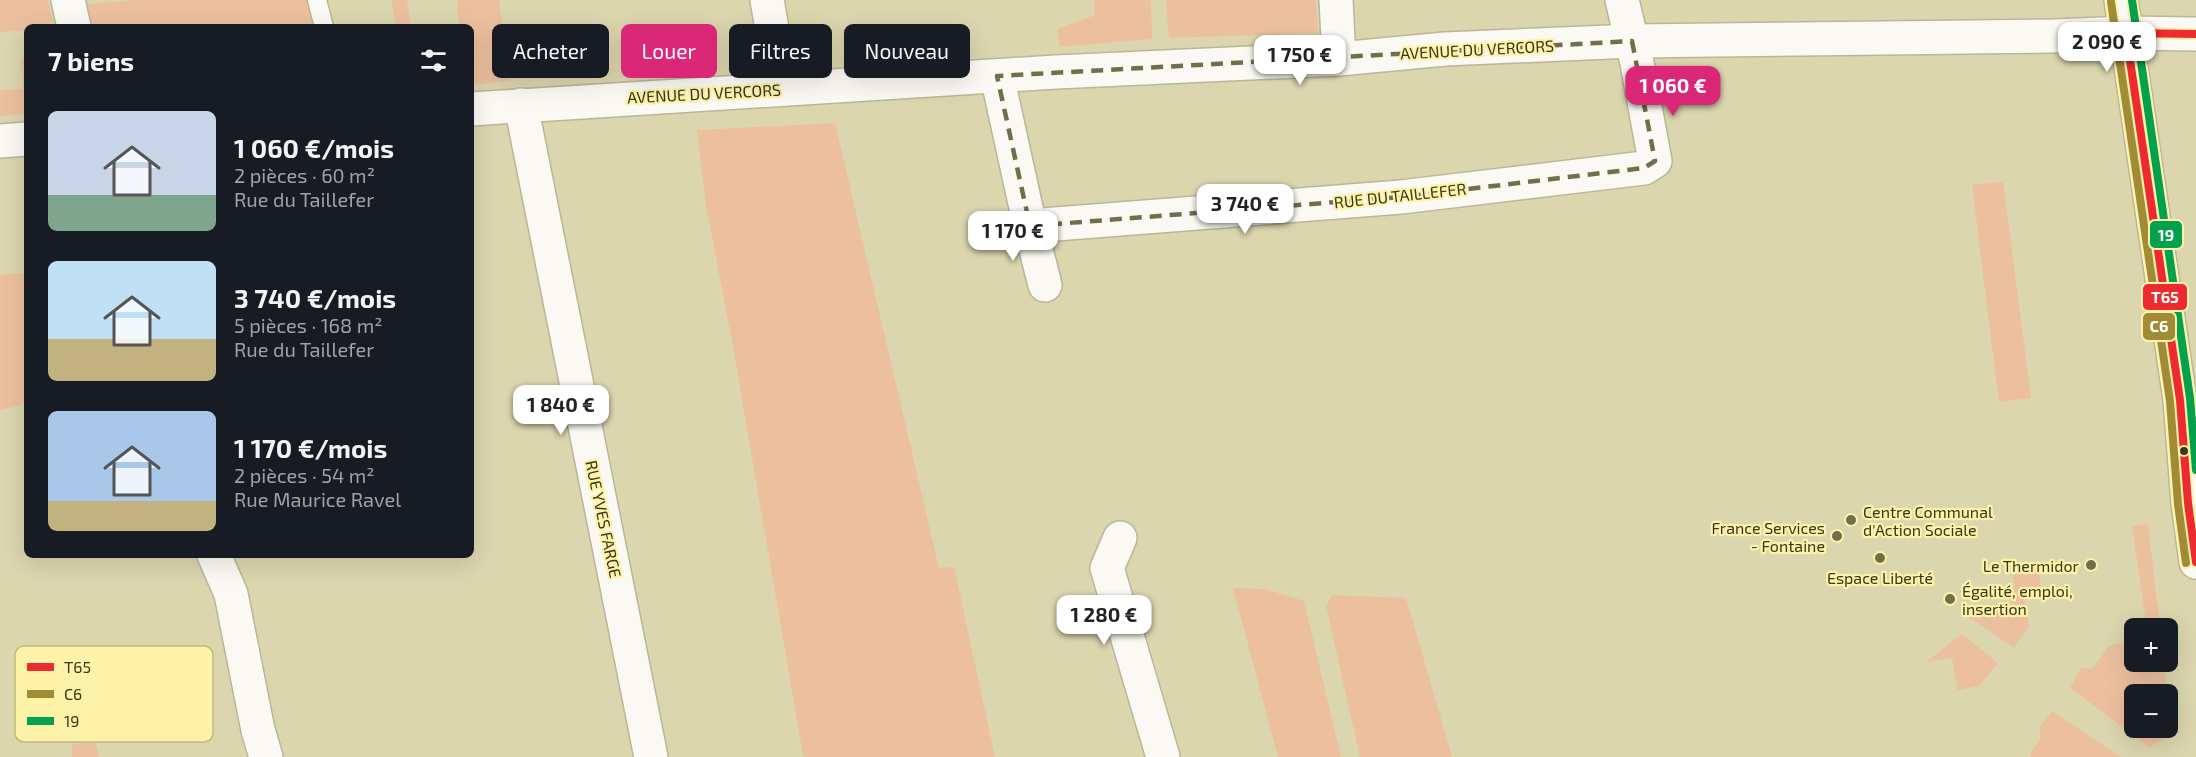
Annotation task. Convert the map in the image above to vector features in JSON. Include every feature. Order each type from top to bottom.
[{"type":"street","points":[[68,0],[73,24]]},
{"type":"street","points":[[767,0],[779,69],[780,89]]},
{"type":"street","points":[[1336,0],[1339,59]]},
{"type":"street","points":[[1622,0],[1632,41]]},
{"type":"street","points":[[2121,0],[2180,400],[2188,503],[2196,562]]},
{"type":"street","name":"AVENUE DU VERCORS","points":[[474,109],[997,76],[1339,59],[1445,49],[1632,41],[2055,36],[2126,33],[2196,34]]},
{"type":"street","name":"RUE DU TAILLEFER","points":[[1030,226],[1401,197],[1644,168],[1655,161],[1632,41]]},
{"type":"street","points":[[997,76],[1045,285]]},
{"type":"street","name":"RUE YVES FARGE","points":[[521,105],[651,757]]},
{"type":"street","points":[[0,141],[24,139]]},
{"type":"street","points":[[1120,538],[1107,568],[1163,757]]},
{"type":"street","points":[[215,558],[231,594],[258,730],[266,757]]},
{"type":"lane","points":[[317,0],[323,24]]},
{"type":"highlighted area","points":[[1632,41],[1655,161],[1644,168],[1401,197],[1030,226],[997,76]]},
{"type":"shaded area","points":[[0,0],[48,0],[53,22],[24,24],[24,30],[0,32]]},
{"type":"shaded area","points":[[132,0],[310,0],[314,24],[82,24],[78,5]]},
{"type":"shaded area","points":[[391,0],[407,0],[411,24],[395,24]]},
{"type":"shaded area","points":[[457,0],[499,0],[502,24],[492,24],[492,78],[510,78],[510,81],[474,85],[474,24],[459,24]]},
{"type":"shaded area","points":[[1094,0],[1151,0],[1152,39],[1060,47],[1057,29],[1095,15]]},
{"type":"shaded area","points":[[1166,0],[1316,0],[1318,33],[1169,38]]},
{"type":"shaded area","points":[[21,58],[24,58],[24,114],[0,116],[0,90],[23,89]]},
{"type":"shaded area","points":[[835,123],[939,568],[954,567],[995,757],[807,757],[803,755],[732,341],[706,206],[697,130]]},
{"type":"shaded area","points":[[2003,181],[2031,398],[1999,402],[1972,185]]},
{"type":"shaded area","points":[[24,273],[24,403],[0,410],[0,275]]},
{"type":"shaded area","points":[[2148,524],[2159,618],[2146,618],[2132,526]]},
{"type":"shaded area","points":[[2038,564],[2042,596],[2025,600],[2029,626],[2014,648],[1970,618],[1978,606],[2016,601],[2012,566]]},
{"type":"shaded area","points":[[1233,588],[1265,589],[1304,601],[1341,757],[1278,757]]},
{"type":"shaded area","points":[[1333,595],[1406,598],[1452,757],[1360,757],[1326,605]]},
{"type":"shaded area","points":[[1962,634],[1998,663],[1979,686],[1958,690],[1952,658],[1926,662]]},
{"type":"shaded area","points":[[2124,643],[2124,672],[2165,672],[2167,684],[2124,684],[2124,728],[2070,688],[2081,668],[2092,669],[2109,646]]},
{"type":"shaded area","points":[[2052,711],[2121,757],[2031,757],[2031,753],[2041,738],[2039,728]]},
{"type":"shaded area","points":[[2137,738],[2164,738],[2157,743],[2149,747]]},
{"type":"shaded area","points":[[95,742],[99,757],[72,757],[72,745]]},
{"type":"transit line","name":"19","points":[[2132,0],[2190,398],[2196,470]]},
{"type":"transit line","name":"C6","points":[[2111,2],[2170,401],[2178,504],[2186,563]]},
{"type":"transit line","name":"T65","points":[[2126,33],[2180,400],[2188,503],[2196,562]]},
{"type":"transit line","name":"T65","points":[[2126,33],[2196,34]]},
{"type":"place","name":"Centre Communal d'Action Sociale","points":[[1851,520]]},
{"type":"place","name":"France Services - Fontaine","points":[[1837,536]]},
{"type":"place","name":"Espace Liberté","points":[[1880,558]]},
{"type":"place","name":"Le Thermidor","points":[[2091,565]]},
{"type":"place","name":"Égalité, emploi, insertion","points":[[1950,599]]}]
